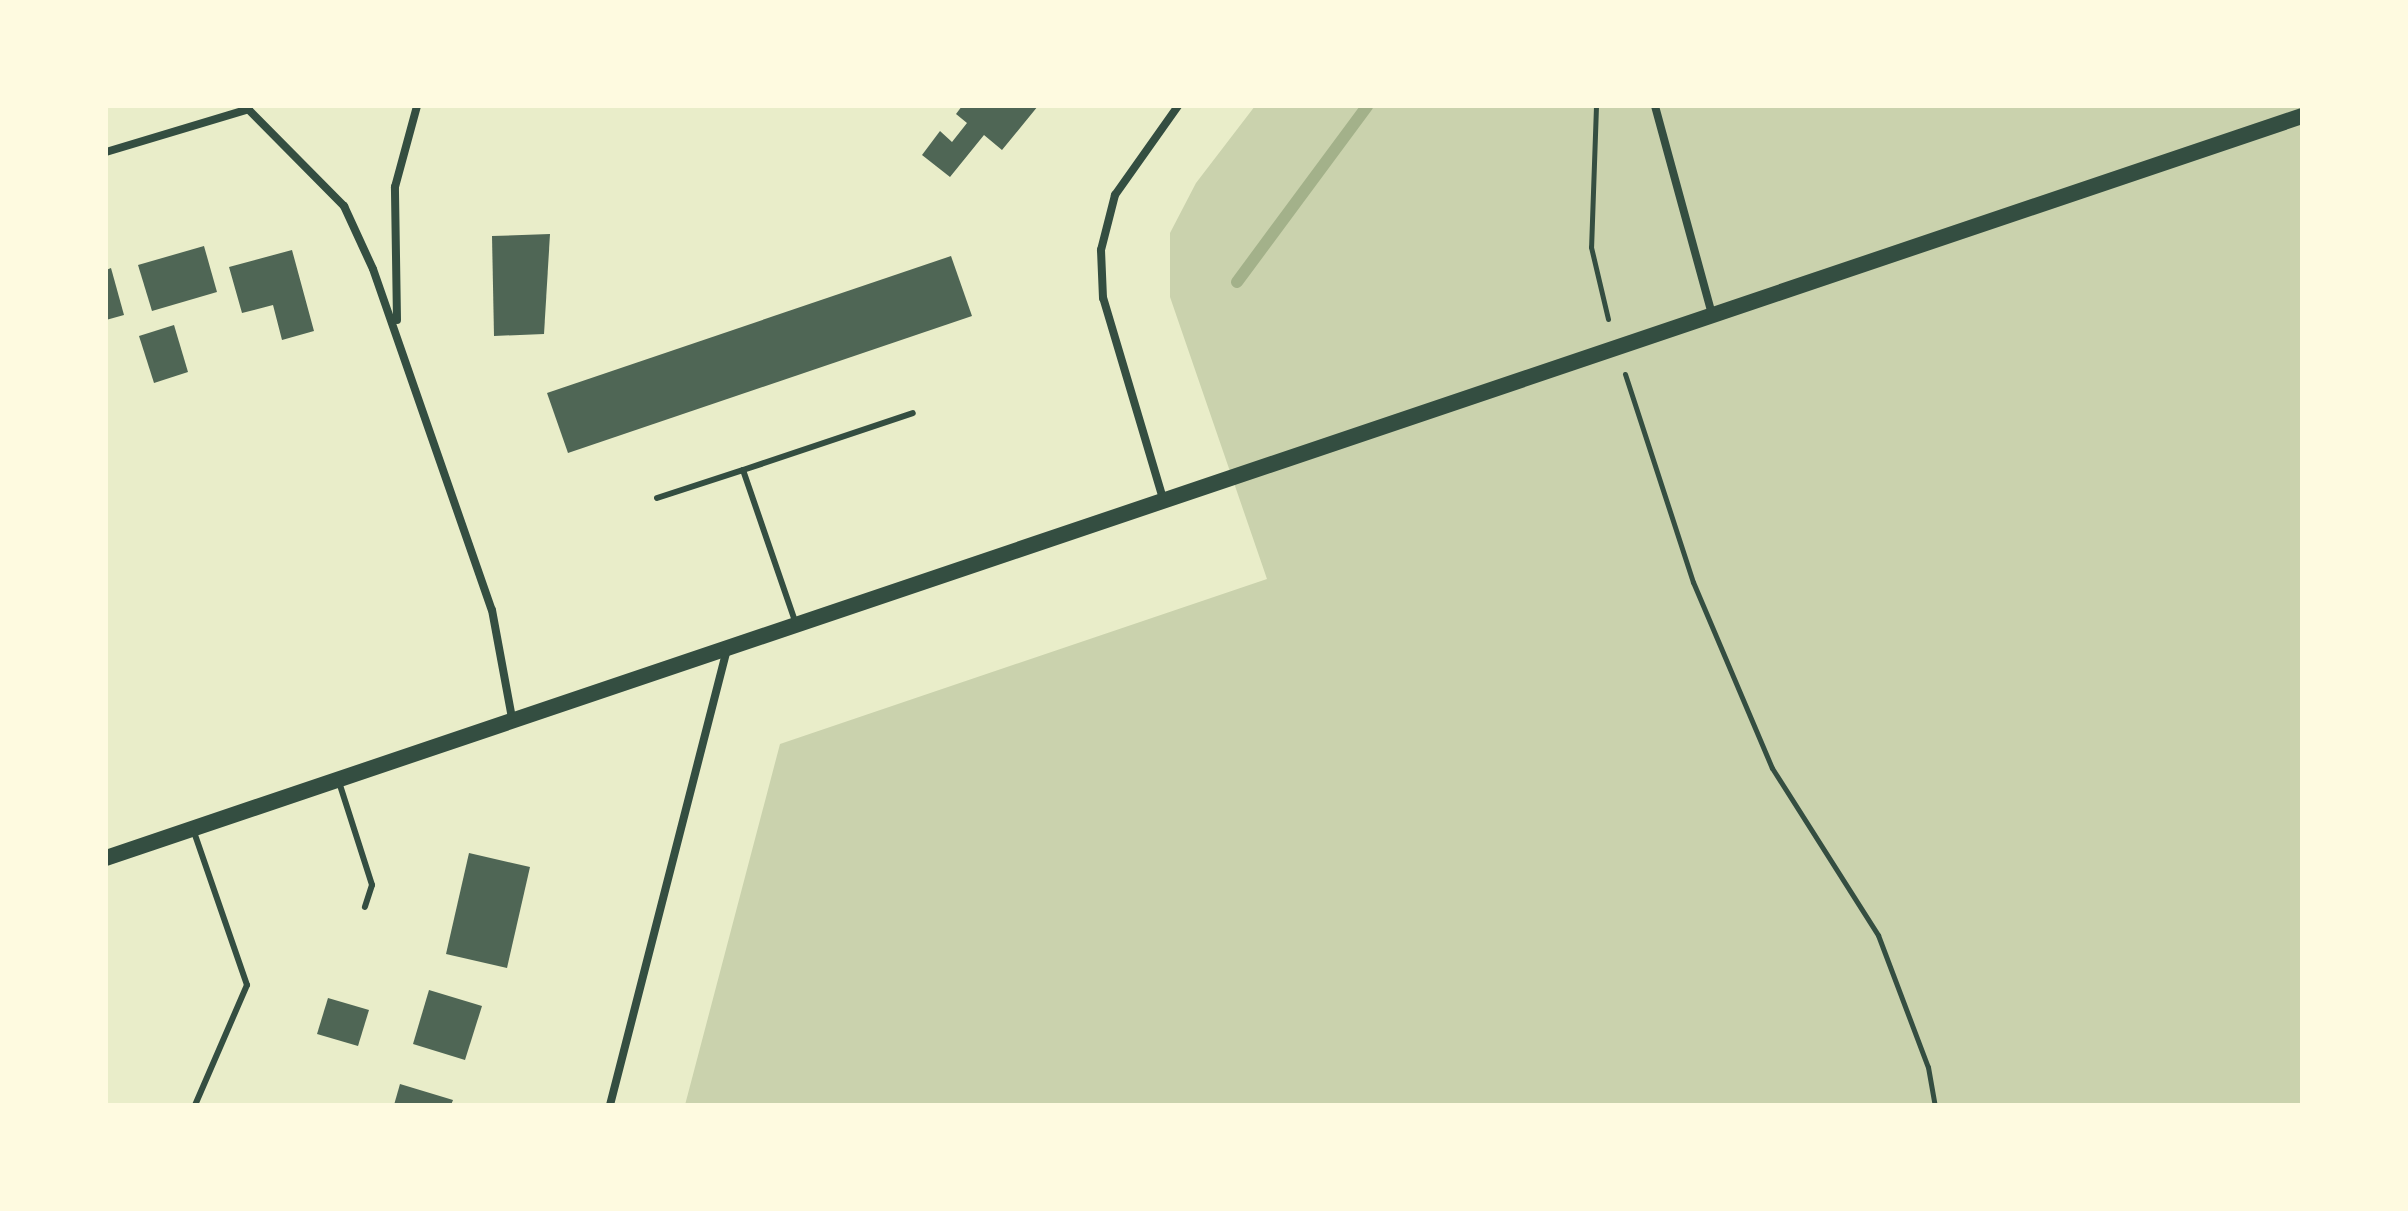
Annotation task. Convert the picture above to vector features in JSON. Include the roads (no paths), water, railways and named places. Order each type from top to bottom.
[{"type":"main road","points":[[106,858],[512,718],[1164,502],[2302,116]]},
{"type":"street","points":[[398,332],[395,187],[417,106]]},
{"type":"street","points":[[1164,502],[1103,298],[1101,250],[1115,195],[1178,106]]},
{"type":"street","points":[[1655,106],[1712,316]]},
{"type":"street","points":[[106,152],[247,107],[344,206],[398,332],[492,610],[512,718]]},
{"type":"street","points":[[610,1105],[728,646]]},
{"type":"lane","points":[[657,498],[913,413]]},
{"type":"lane","points":[[743,470],[796,624]]},
{"type":"lane","points":[[338,778],[372,885],[365,907]]},
{"type":"lane","points":[[192,828],[247,985],[195,1105]]},
{"type":"waterway","points":[[1237,282],[1367,106]]}]
